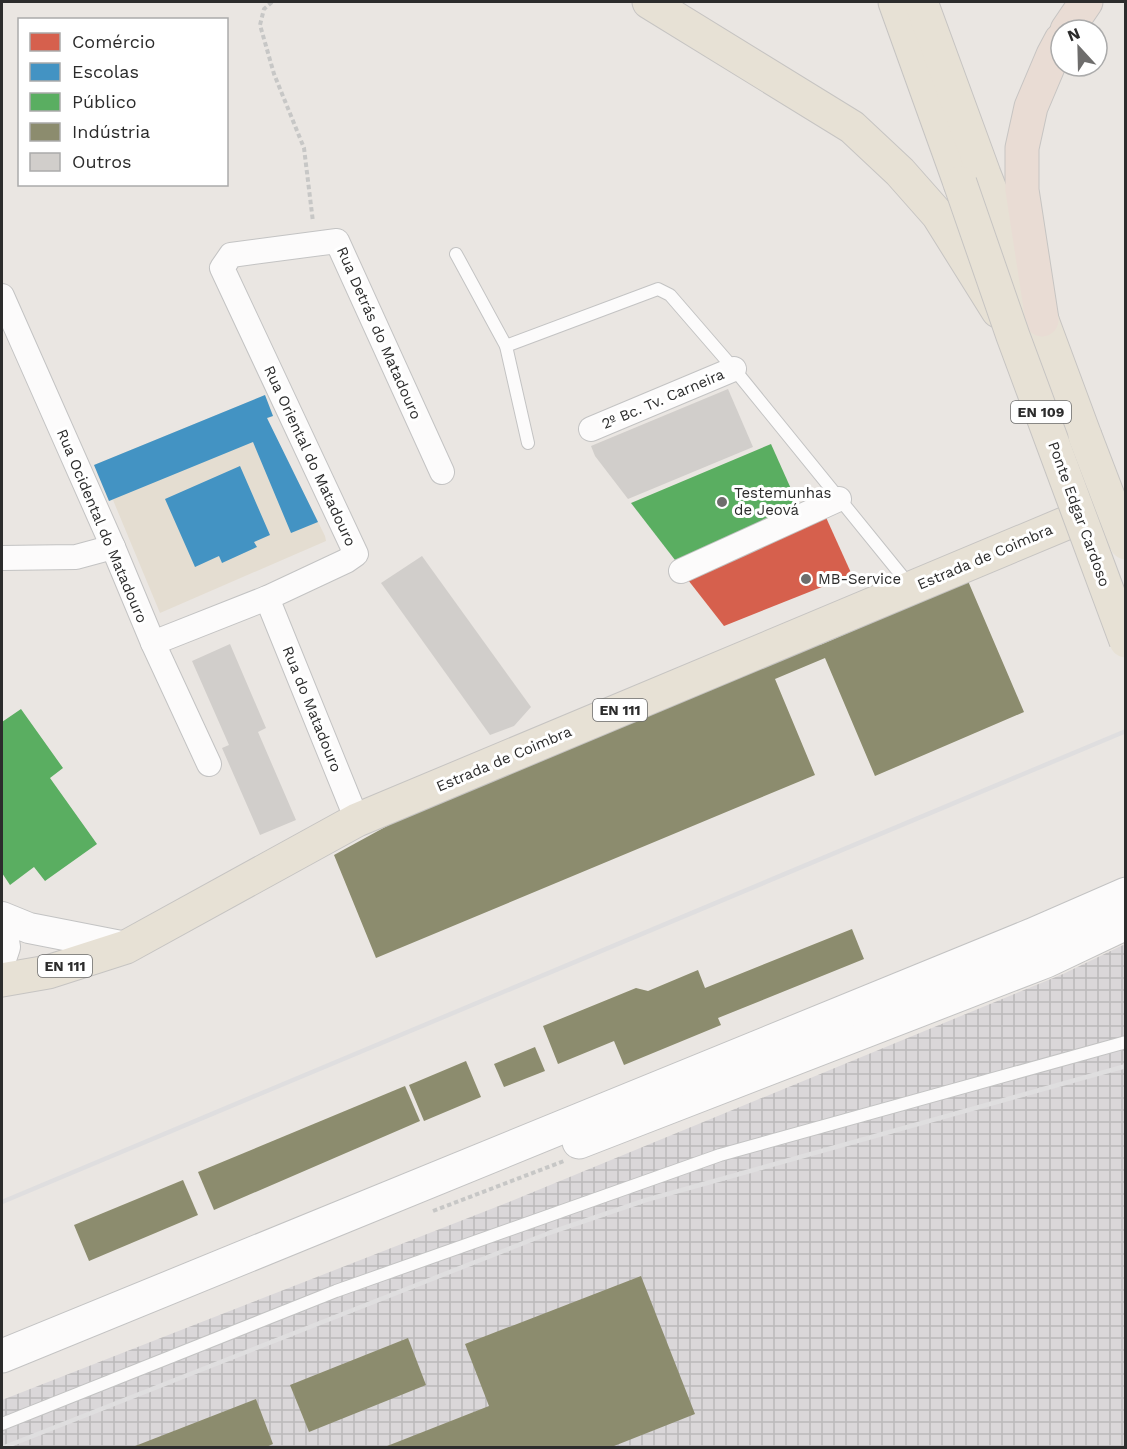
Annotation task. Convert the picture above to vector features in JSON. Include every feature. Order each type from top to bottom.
[{"type":"highway","points":[[1075,18],[1086,2]]},
{"type":"highway","points":[[1042,320],[1022,190],[1023,148],[1031,107],[1049,64]]},
{"type":"main road","points":[[648,2],[852,127],[900,172],[938,215],[1013,336]]},
{"type":"main road","name":"EN 109","points":[[895,2],[972,179],[1042,320],[1125,543]]},
{"type":"main road","name":"EN 109","points":[[921,2],[972,179]]},
{"type":"main road","name":"Ponte Edgar Cardoso","points":[[972,179],[1013,336],[1125,641]]},
{"type":"main road","name":"Estrada de Coimbra","points":[[126,947],[357,820],[1125,498]]},
{"type":"main road","points":[[1039,948],[1125,894]]},
{"type":"main road","points":[[2,1356],[826,1017],[1039,948],[1125,923]]},
{"type":"main road","name":"EN 111","points":[[2,962],[45,953],[126,947]]},
{"type":"main road","name":"EN 111","points":[[2,980],[48,972],[126,947]]},
{"type":"street","name":"Rua Detrás do Matadouro","points":[[222,268],[231,255],[338,241],[442,472]]},
{"type":"street","name":"Rua Oriental do Matadouro","points":[[222,268],[356,554],[346,561],[267,598]]},
{"type":"street","name":"Rua Ocidental do Matadouro","points":[[2,297],[153,643],[209,764]]},
{"type":"street","name":"2º Bc. Tv. Carneira","points":[[591,429],[734,369]]},
{"type":"street","points":[[681,571],[839,499]]},
{"type":"street","points":[[2,558],[76,557],[112,547]]},
{"type":"street","points":[[153,643],[267,598]]},
{"type":"street","name":"Rua do Matadouro","points":[[267,598],[357,820]]},
{"type":"street","points":[[2,917],[29,928],[126,947]]},
{"type":"street","points":[[2,928],[5,947],[2,956]]},
{"type":"street","points":[[2,1344],[42,1340]]},
{"type":"lane","points":[[456,254],[506,346],[528,443]]},
{"type":"lane","points":[[506,346],[658,289],[670,295],[734,369],[911,588]]},
{"type":"lane","points":[[2,1424],[336,1290],[720,1155],[1125,1042]]},
{"type":"path","points":[[272,2],[264,9],[260,25],[274,74],[304,148],[312,217],[319,243]]},
{"type":"shaded area","points":[[265,395],[273,416],[267,419],[326,541],[160,613],[113,500],[109,501],[94,465]]},
{"type":"shaded area","points":[[1125,944],[1125,1447],[2,1448],[2,1400],[509,1202],[1063,974]]},
{"type":"building: Comércio","points":[[824,513],[852,575],[724,626],[681,571]]},
{"type":"building: Escolas","points":[[265,395],[273,416],[267,418],[318,522],[291,533],[253,442],[109,501],[94,465]]},
{"type":"building: Escolas","points":[[240,466],[270,535],[254,542],[257,547],[222,563],[219,556],[195,567],[165,499]]},
{"type":"building: Público","points":[[771,444],[800,509],[675,560],[631,503]]},
{"type":"building: Público","points":[[21,709],[63,768],[50,778],[97,844],[45,881],[34,867],[10,885],[2,873],[2,722]]},
{"type":"building: Indústria","points":[[968,581],[1024,712],[875,776],[825,658],[775,679],[815,775],[376,958],[334,855],[409,814],[818,641],[820,645]]},
{"type":"building: Indústria","points":[[852,929],[864,959],[718,1018],[721,1025],[624,1065],[614,1041],[558,1064],[543,1026],[636,988],[648,991],[698,970],[705,988]]},
{"type":"building: Indústria","points":[[535,1047],[545,1071],[504,1087],[494,1064]]},
{"type":"building: Indústria","points":[[466,1061],[481,1097],[424,1121],[409,1085]]},
{"type":"building: Indústria","points":[[405,1086],[420,1121],[214,1210],[198,1172]]},
{"type":"building: Indústria","points":[[183,1180],[198,1215],[89,1261],[74,1225]]},
{"type":"building: Indústria","points":[[641,1276],[695,1414],[609,1448],[382,1448],[489,1406],[465,1344]]},
{"type":"building: Indústria","points":[[408,1338],[426,1385],[309,1432],[290,1385]]},
{"type":"building: Indústria","points":[[256,1399],[273,1444],[264,1448],[130,1448]]},
{"type":"building: Outros","points":[[728,389],[753,447],[628,499],[595,456],[591,446]]},
{"type":"building: Outros","points":[[422,556],[531,707],[514,726],[490,735],[381,583]]},
{"type":"building: Outros","points":[[230,644],[266,728],[258,732],[296,820],[260,835],[222,748],[229,745],[192,661]]},
{"type":"railway","points":[[2,1202],[1126,731]]},
{"type":"railway","points":[[2,1448],[549,1233],[646,1200],[1126,1066]]},
{"type":"place","name":"Testemunhas de Jeová","points":[[722,502]]},
{"type":"place","name":"MB-Service","points":[[806,579]]}]
